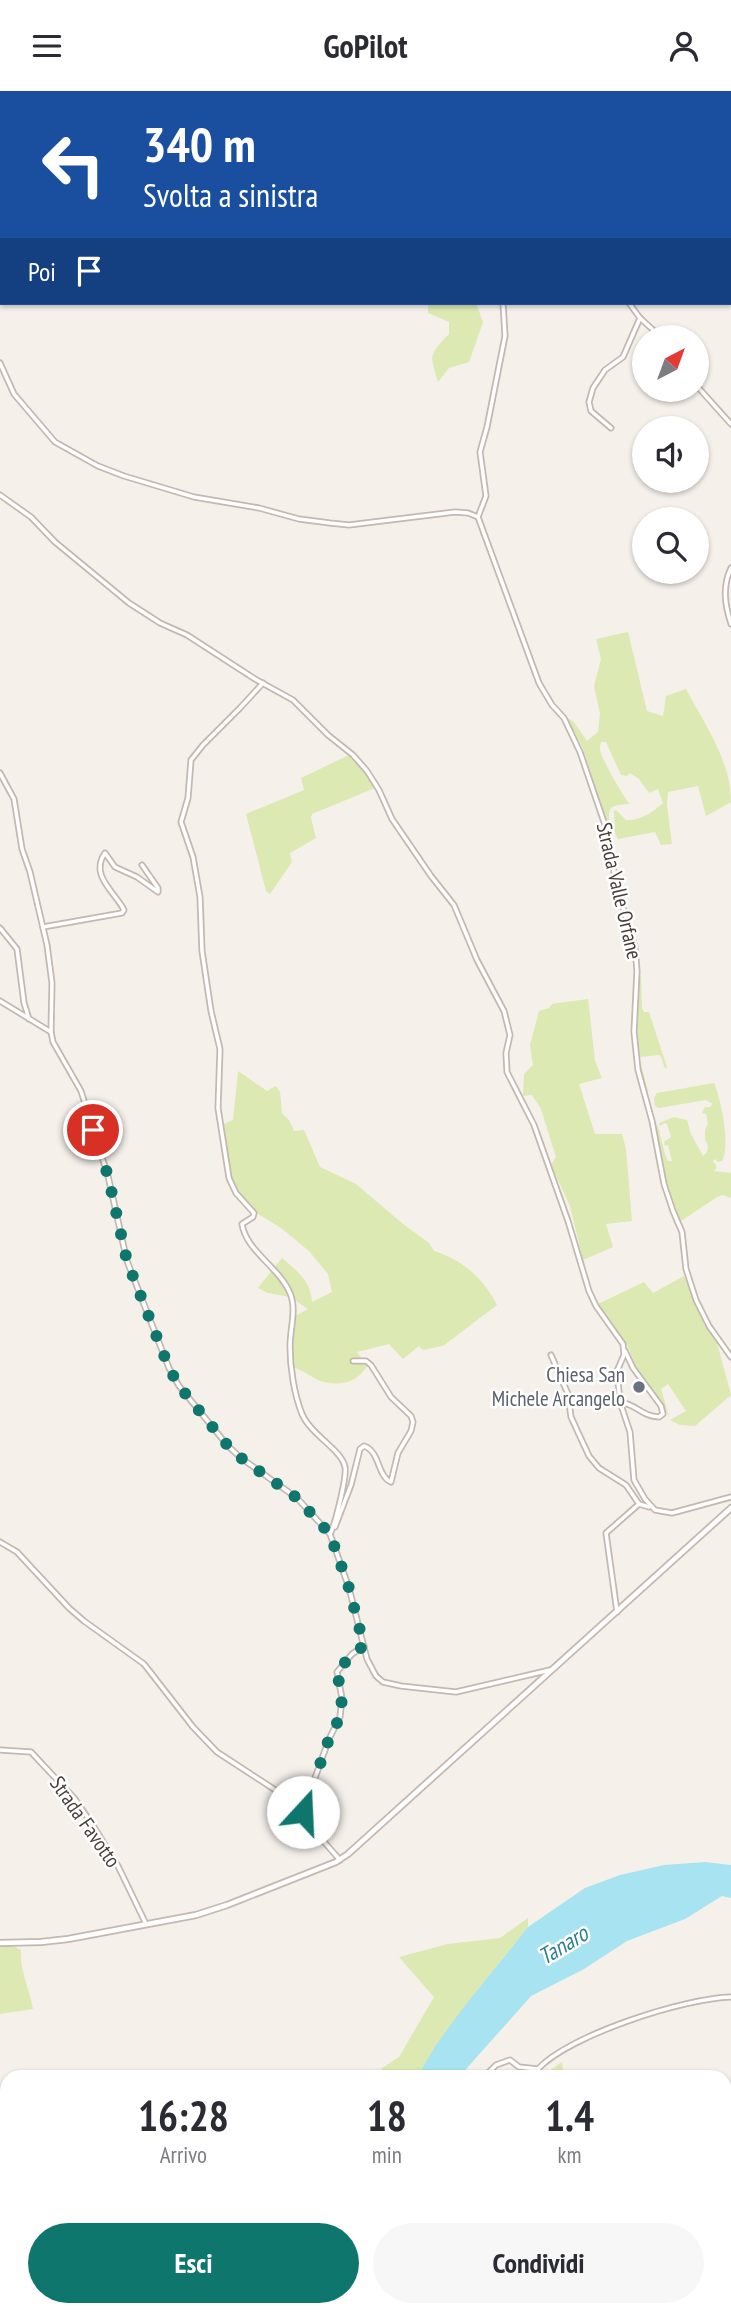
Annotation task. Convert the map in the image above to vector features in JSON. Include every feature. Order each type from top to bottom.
[{"type":"street","points":[[0,363],[14,394],[55,442],[98,466],[124,476],[194,497],[330,523],[349,525],[455,512],[478,517],[486,496],[480,452],[505,336],[503,305]]},
{"type":"street","points":[[630,305],[648,325]]},
{"type":"street","points":[[611,428],[591,411],[589,402],[593,387],[605,370],[623,357],[640,318]]},
{"type":"street","points":[[709,399],[731,424]]},
{"type":"street","points":[[0,495],[31,517],[55,541],[129,603],[293,700],[360,762],[379,790],[392,819],[454,905],[477,960],[508,1019],[510,1035],[506,1053],[507,1072],[534,1125],[589,1291],[596,1306],[623,1344],[633,1368],[661,1406],[663,1414],[654,1417],[633,1405],[620,1402]]},
{"type":"street","name":"Strada Valle Orfane","points":[[478,517],[539,683],[552,705],[564,718],[580,752],[606,828],[617,888],[635,947],[637,971],[634,1032],[638,1070],[652,1121],[664,1184],[682,1232],[686,1269],[696,1300],[731,1357]]},
{"type":"street","points":[[731,568],[726,579],[725,601],[731,624]]},
{"type":"street","points":[[263,683],[191,760],[188,798],[181,825],[193,857],[200,897],[202,951],[220,1049],[219,1122],[231,1184],[254,1213],[252,1218],[242,1224],[246,1234],[284,1280],[291,1296],[291,1356],[304,1417],[317,1436],[342,1458],[345,1467],[345,1479],[331,1533]]},
{"type":"street","points":[[0,773],[14,799],[22,849],[43,927],[52,983],[51,1032],[81,1091],[108,1176],[127,1261],[169,1368],[185,1394],[228,1446],[297,1498],[331,1533],[370,1668],[383,1682],[448,1693],[552,1670]]},
{"type":"street","points":[[43,927],[122,913],[123,907],[110,892],[100,873],[101,859],[105,853],[115,867],[158,892],[142,865]]},
{"type":"street","points":[[0,928],[17,949],[24,1003],[29,1019]]},
{"type":"street","points":[[0,1001],[51,1032]]},
{"type":"street","points":[[625,1351],[617,1371],[620,1402],[630,1433],[634,1480],[650,1507]]},
{"type":"street","points":[[551,1355],[568,1394],[571,1417],[590,1455],[599,1468],[626,1485],[639,1504],[662,1513],[672,1513],[731,1497]]},
{"type":"street","points":[[331,1533],[337,1525],[351,1485],[360,1449],[364,1445],[372,1450],[385,1479],[391,1482],[398,1453],[411,1431],[413,1422],[411,1416],[391,1397],[371,1365],[366,1361],[353,1361]]},
{"type":"street","points":[[617,1612],[606,1532],[639,1504]]},
{"type":"street","points":[[0,1943],[41,1942],[146,1925],[211,1911],[340,1860],[731,1509]]},
{"type":"street","points":[[0,1542],[17,1552],[77,1615],[152,1671],[193,1727],[217,1752],[278,1791],[302,1814],[340,1860]]},
{"type":"street","points":[[302,1814],[329,1739],[340,1717],[342,1698],[337,1672],[352,1654],[364,1646]]},
{"type":"street","name":"Strada Favotto","points":[[0,1750],[25,1751],[35,1755],[75,1799],[118,1866],[146,1925]]},
{"type":"street","points":[[490,2070],[496,2064],[510,2060],[519,2067],[538,2069],[548,2058],[582,2039],[684,2003],[731,1997]]},
{"type":"green space","points":[[428,305],[477,305],[483,322],[469,362],[449,368],[438,382],[432,360],[434,351],[449,334],[449,322],[428,313]]},
{"type":"green space","points":[[628,632],[647,711],[663,716],[666,696],[686,689],[716,744],[727,772],[731,802],[706,816],[698,786],[668,792],[672,844],[661,845],[655,832],[618,839],[615,833],[614,811],[626,820],[631,820],[646,815],[663,803],[658,789],[649,793],[639,779],[630,773],[627,776],[621,775],[606,742],[601,742],[603,757],[630,804],[615,806],[610,811],[611,835],[582,746],[567,718],[573,721],[587,741],[598,732],[600,713],[594,686],[601,659],[596,639]]},
{"type":"green space","points":[[349,755],[375,788],[312,814],[316,838],[290,853],[292,862],[270,894],[266,891],[246,814],[304,790],[301,778]]},
{"type":"green space","points":[[638,975],[641,977],[642,1008],[644,1012],[649,1012],[667,1067],[666,1069],[659,1055],[639,1057],[648,1098],[637,1058]]},
{"type":"green space","points":[[588,999],[595,1061],[602,1078],[579,1084],[595,1134],[622,1134],[626,1149],[632,1221],[606,1224],[613,1247],[583,1260],[570,1206],[551,1165],[556,1157],[541,1109],[532,1095],[523,1096],[524,1074],[533,1065],[530,1045],[539,1011],[552,1004]]},
{"type":"green space","points":[[238,1071],[267,1091],[276,1086],[280,1092],[282,1113],[294,1131],[304,1130],[320,1167],[356,1184],[429,1243],[434,1251],[454,1259],[471,1271],[479,1278],[497,1305],[443,1346],[423,1350],[419,1346],[403,1359],[389,1344],[357,1352],[367,1366],[359,1376],[349,1381],[324,1382],[289,1366],[287,1346],[293,1317],[308,1309],[290,1297],[268,1293],[258,1288],[282,1258],[306,1282],[312,1302],[332,1292],[328,1274],[309,1251],[281,1228],[255,1212],[236,1190],[231,1179],[228,1151],[219,1126],[233,1120]]},
{"type":"green space","points":[[714,1083],[722,1111],[726,1145],[722,1161],[713,1161],[717,1167],[714,1171],[731,1173],[731,1198],[723,1195],[717,1197],[681,1221],[669,1192],[655,1124],[668,1161],[672,1161],[668,1145],[665,1146],[664,1142],[671,1137],[667,1124],[660,1126],[659,1123],[674,1117],[687,1120],[703,1156],[708,1146],[705,1130],[708,1124],[706,1114],[702,1113],[705,1107],[713,1104],[706,1100],[659,1108],[655,1106],[654,1098],[657,1093]]},
{"type":"green space","points":[[684,1276],[716,1339],[731,1395],[695,1426],[680,1425],[670,1420],[686,1411],[668,1384],[661,1389],[669,1416],[637,1369],[628,1347],[598,1304],[644,1282],[653,1293]]},
{"type":"green space","points":[[528,1918],[528,1927],[456,2019],[421,2070],[381,2070],[399,2057],[434,1997],[399,1957],[448,1944],[500,1938]]},
{"type":"green space","points":[[0,1945],[11,1945],[21,1950],[33,2009],[0,2014]]},
{"type":"green space","points":[[562,2062],[563,2070],[550,2070]]},
{"type":"water","name":"Tanaro","points":[[705,1862],[731,1865],[731,1898],[722,1896],[685,1919],[627,1941],[584,1969],[531,1996],[465,2070],[421,2070],[463,2008],[528,1927],[585,1888],[620,1875],[664,1865]]},
{"type":"place","name":"Chiesa San Michele Arcangelo","points":[[639,1387]]},
{"type":"route","points":[[93,1130],[108,1176],[127,1261],[169,1368],[179,1386],[228,1446],[284,1487],[322,1523],[330,1534],[349,1588],[364,1646],[352,1654],[337,1672],[342,1698],[339,1722],[329,1739],[303,1812]]}]
